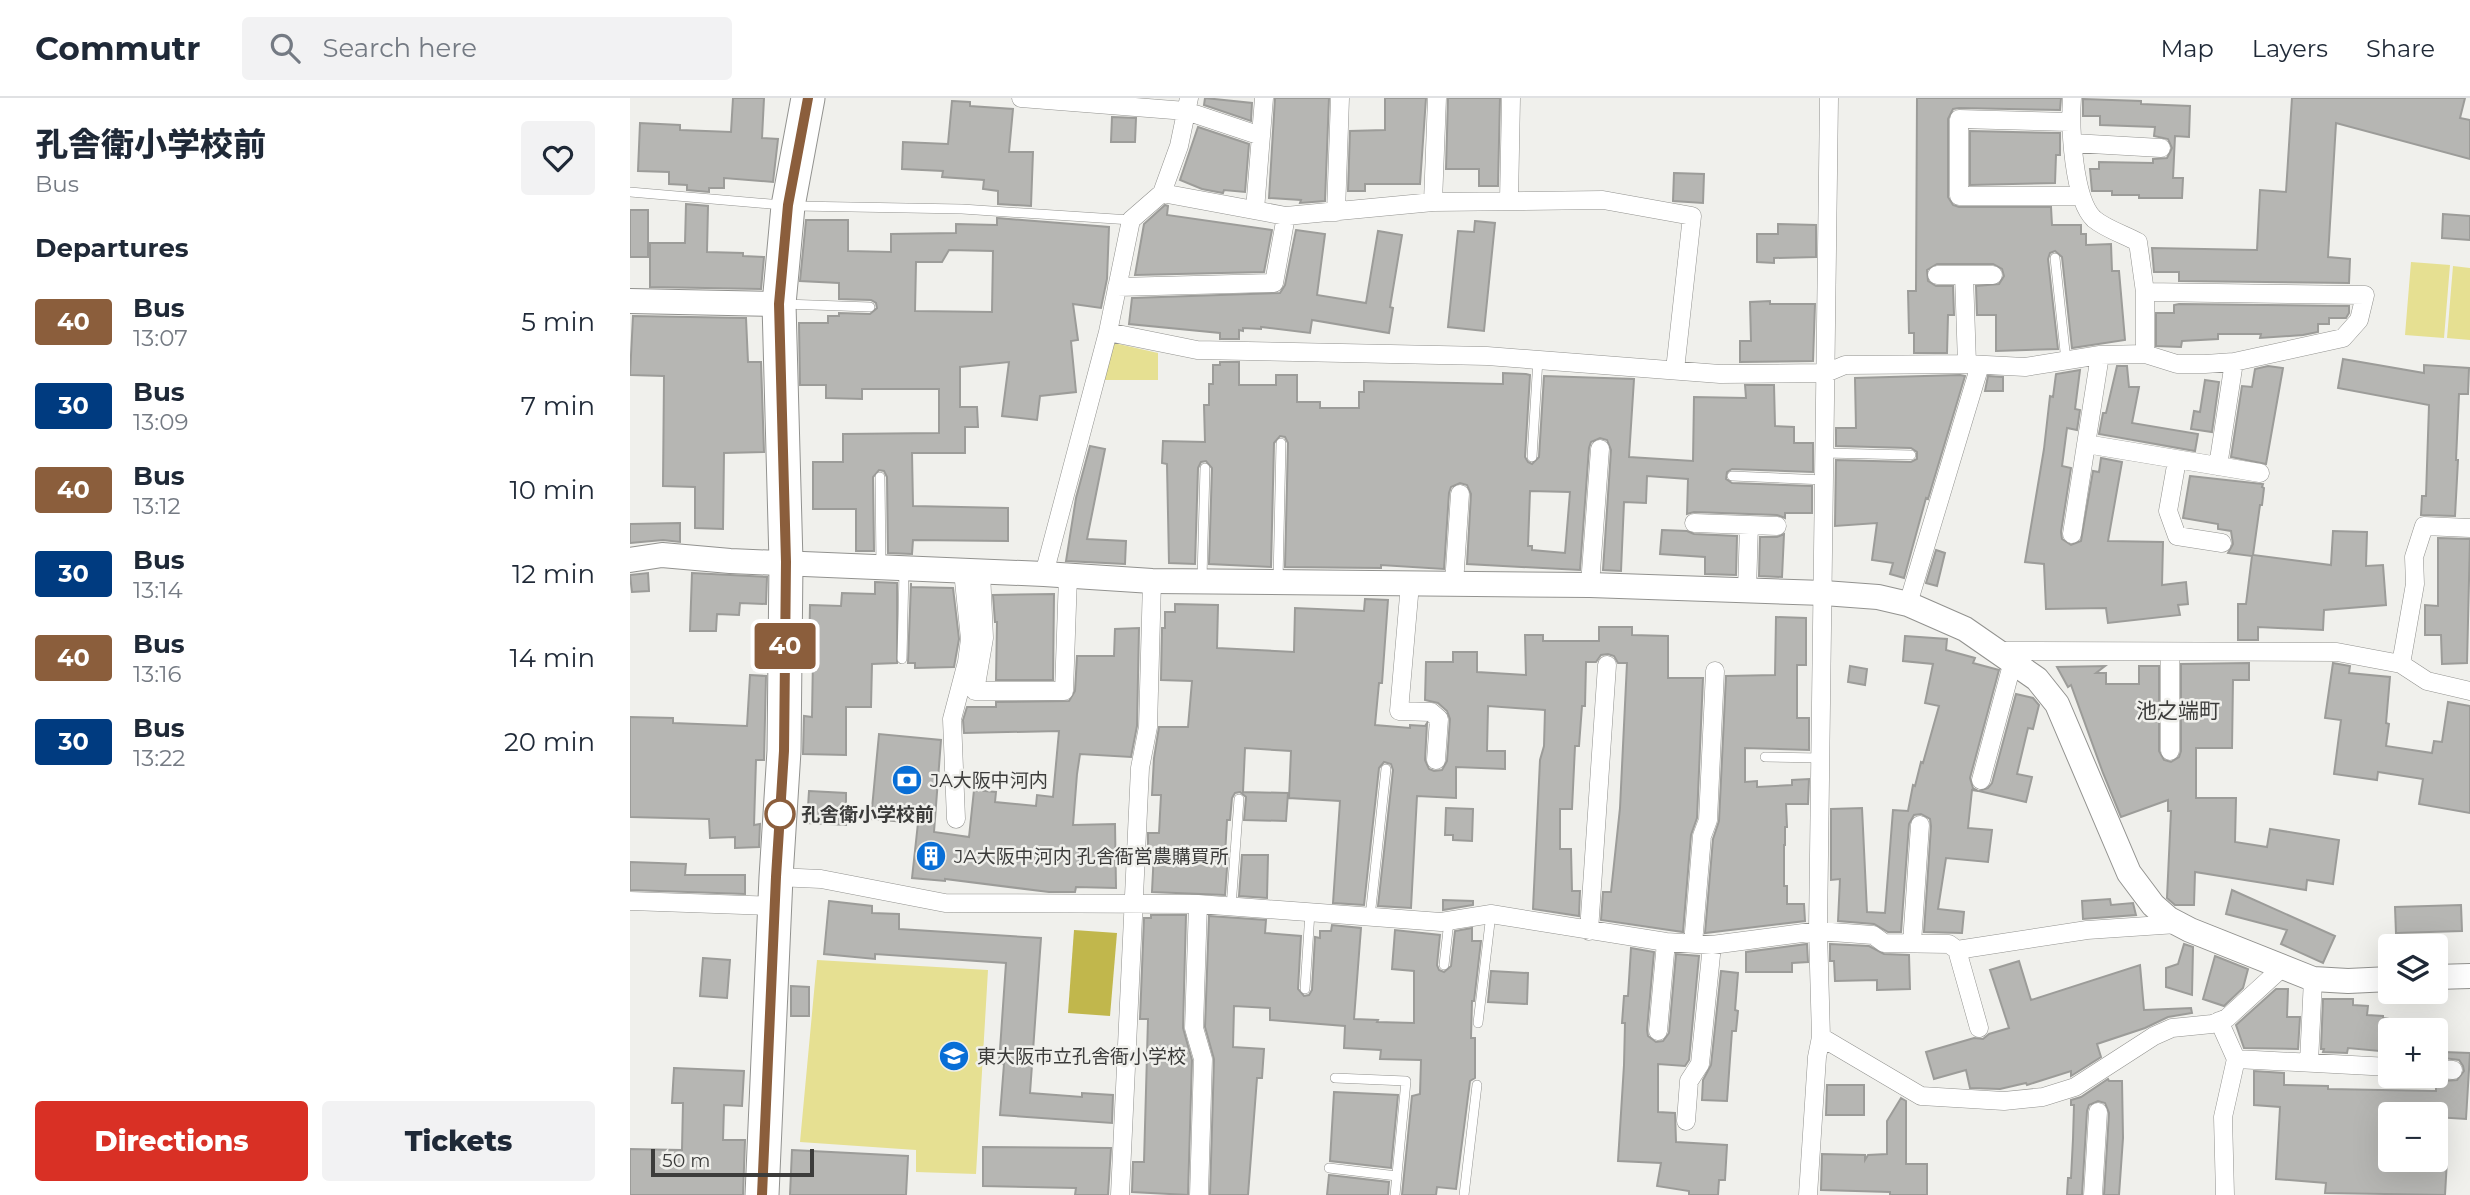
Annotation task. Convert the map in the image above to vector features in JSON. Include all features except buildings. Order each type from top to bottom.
[{"type":"highway","points":[[762,1195],[784,751],[786,562],[779,304],[788,205],[808,98]]},
{"type":"street","points":[[1021,98],[1188,104],[1261,136]]},
{"type":"street","points":[[1255,210],[1264,98]]},
{"type":"street","points":[[1336,212],[1340,98]]},
{"type":"street","points":[[1433,202],[1437,98]]},
{"type":"street","points":[[1509,200],[1511,98]]},
{"type":"street","points":[[1808,1195],[1817,1057],[1821,1037],[1818,931],[1829,98]]},
{"type":"street","points":[[2072,98],[2070,122],[2080,196],[2095,219],[2138,242],[2145,292],[2145,354]]},
{"type":"street","points":[[1044,574],[1108,332],[1131,219],[1162,192],[1179,146],[1188,104]]},
{"type":"street","points":[[2070,122],[1959,119],[1959,196],[2080,196]]},
{"type":"street","points":[[2073,143],[2161,148]]},
{"type":"street","points":[[1162,192],[1286,216],[1433,202],[1509,200],[1603,200],[1692,216],[1675,370]]},
{"type":"street","points":[[1117,288],[1274,284],[1286,216]]},
{"type":"street","points":[[1937,275],[1993,275]]},
{"type":"street","points":[[1908,604],[1973,365],[1964,275]]},
{"type":"street","points":[[1108,332],[1197,350],[1487,356],[1720,374],[1826,373],[1845,365],[2025,367],[2100,355],[2145,354],[2177,364],[2234,362],[2343,338],[2359,320],[2365,295],[2145,292]]},
{"type":"street","points":[[630,301],[779,304]]},
{"type":"street","points":[[2072,534],[2100,355]]},
{"type":"street","points":[[2218,466],[2234,362]]},
{"type":"street","points":[[2086,444],[2260,473]]},
{"type":"street","points":[[1590,585],[1600,449]]},
{"type":"street","points":[[2177,460],[2168,511],[2177,536],[2222,542]]},
{"type":"street","points":[[1454,584],[1460,494]]},
{"type":"street","points":[[1694,523],[1777,526]]},
{"type":"street","points":[[1747,590],[1749,525]]},
{"type":"street","points":[[2401,664],[2415,583],[2414,557],[2424,526],[2470,528]]},
{"type":"street","points":[[630,560],[662,555],[730,561],[1152,581],[1590,585],[1747,590],[1878,597],[1908,604],[1965,629],[2037,679],[2057,704],[2129,873],[2153,905],[2177,924],[2313,979],[2378,980]]},
{"type":"street","points":[[972,572],[984,638],[975,691],[1065,691],[1068,576]]},
{"type":"street","points":[[956,819],[952,719],[967,662],[972,572]]},
{"type":"street","points":[[1120,1195],[1140,768],[1147,726],[1152,581]]},
{"type":"street","points":[[1410,584],[1399,711],[1431,712],[1439,719],[1436,760]]},
{"type":"street","points":[[2170,652],[2170,751]]},
{"type":"street","points":[[2005,656],[2337,652],[2401,664],[2427,681],[2470,691]]},
{"type":"street","points":[[1980,780],[2005,656]]},
{"type":"street","points":[[1589,931],[1607,665]]},
{"type":"street","points":[[1693,944],[1703,836],[1708,820],[1715,671]]},
{"type":"street","points":[[1912,943],[1920,825]]},
{"type":"street","points":[[630,901],[775,891],[821,879],[945,903],[1198,904],[1449,920],[1491,914],[1666,942],[1712,945],[1818,931],[1873,934],[1884,943],[1949,944],[1957,950],[1979,1028]]},
{"type":"street","points":[[1198,904],[1194,1028],[1203,1059],[1199,1195]]},
{"type":"street","points":[[1957,950],[2087,930],[2177,924]]},
{"type":"street","points":[[1658,1031],[1666,942]]},
{"type":"street","points":[[1686,1121],[1689,1082],[1700,1064],[1712,945]]},
{"type":"street","points":[[1821,1037],[1921,1096],[2004,1101],[2043,1097],[2075,1087],[2154,1036],[2172,1028],[2227,1018],[2283,967]]},
{"type":"street","points":[[2448,977],[2470,976]]},
{"type":"street","points":[[2309,1062],[2313,979]]},
{"type":"street","points":[[2219,1021],[2236,1059],[2223,1117],[2225,1195]]},
{"type":"street","points":[[2236,1059],[2378,1066]]},
{"type":"street","points":[[2093,1195],[2098,1112]]},
{"type":"lane","points":[[630,192],[788,205],[962,209],[1131,219]]},
{"type":"lane","points":[[2055,258],[2066,361]]},
{"type":"lane","points":[[779,304],[870,307]]},
{"type":"lane","points":[[1532,457],[1538,359]]},
{"type":"lane","points":[[1278,582],[1281,443]]},
{"type":"lane","points":[[1825,453],[1911,454]]},
{"type":"lane","points":[[1202,582],[1205,468]]},
{"type":"lane","points":[[1732,476],[1825,480]]},
{"type":"lane","points":[[880,477],[902,659]]},
{"type":"lane","points":[[1765,757],[1821,758]]},
{"type":"lane","points":[[1370,917],[1386,769]]},
{"type":"lane","points":[[1231,907],[1239,799]]},
{"type":"lane","points":[[1306,989],[1310,912]]},
{"type":"lane","points":[[1478,1023],[1491,914]]},
{"type":"lane","points":[[1444,965],[1449,920]]},
{"type":"lane","points":[[1335,1078],[1406,1081],[1395,1195]]},
{"type":"lane","points":[[1464,1195],[1477,1085]]},
{"type":"lane","points":[[1329,1168],[1396,1176]]},
{"type":"shaded area","points":[[2411,262],[2450,265],[2444,338],[2405,335]]},
{"type":"shaded area","points":[[2453,266],[2470,268],[2470,340],[2447,338]]},
{"type":"shaded area","points":[[1114,343],[1158,353],[1158,380],[1103,380]]},
{"type":"shaded area","points":[[1074,930],[1117,933],[1110,1016],[1068,1013]]},
{"type":"shaded area","points":[[817,960],[988,970],[976,1174],[916,1172],[916,1150],[800,1142]]},
{"type":"bus line","name":"40","points":[[762,1195],[784,751],[786,562],[779,304],[788,205],[808,98]]},
{"type":"place","name":"JA大阪中河内","points":[[907,780]]},
{"type":"place","name":"孔舎衛小学校前","points":[[780,814]]},
{"type":"place","name":"JA大阪中河内 孔舎衙営農購買所","points":[[931,856]]},
{"type":"place","name":"東大阪市立孔舎衙小学校","points":[[954,1056]]},
{"type":"district","name":"池之端町","points":[[2178,710]]}]
